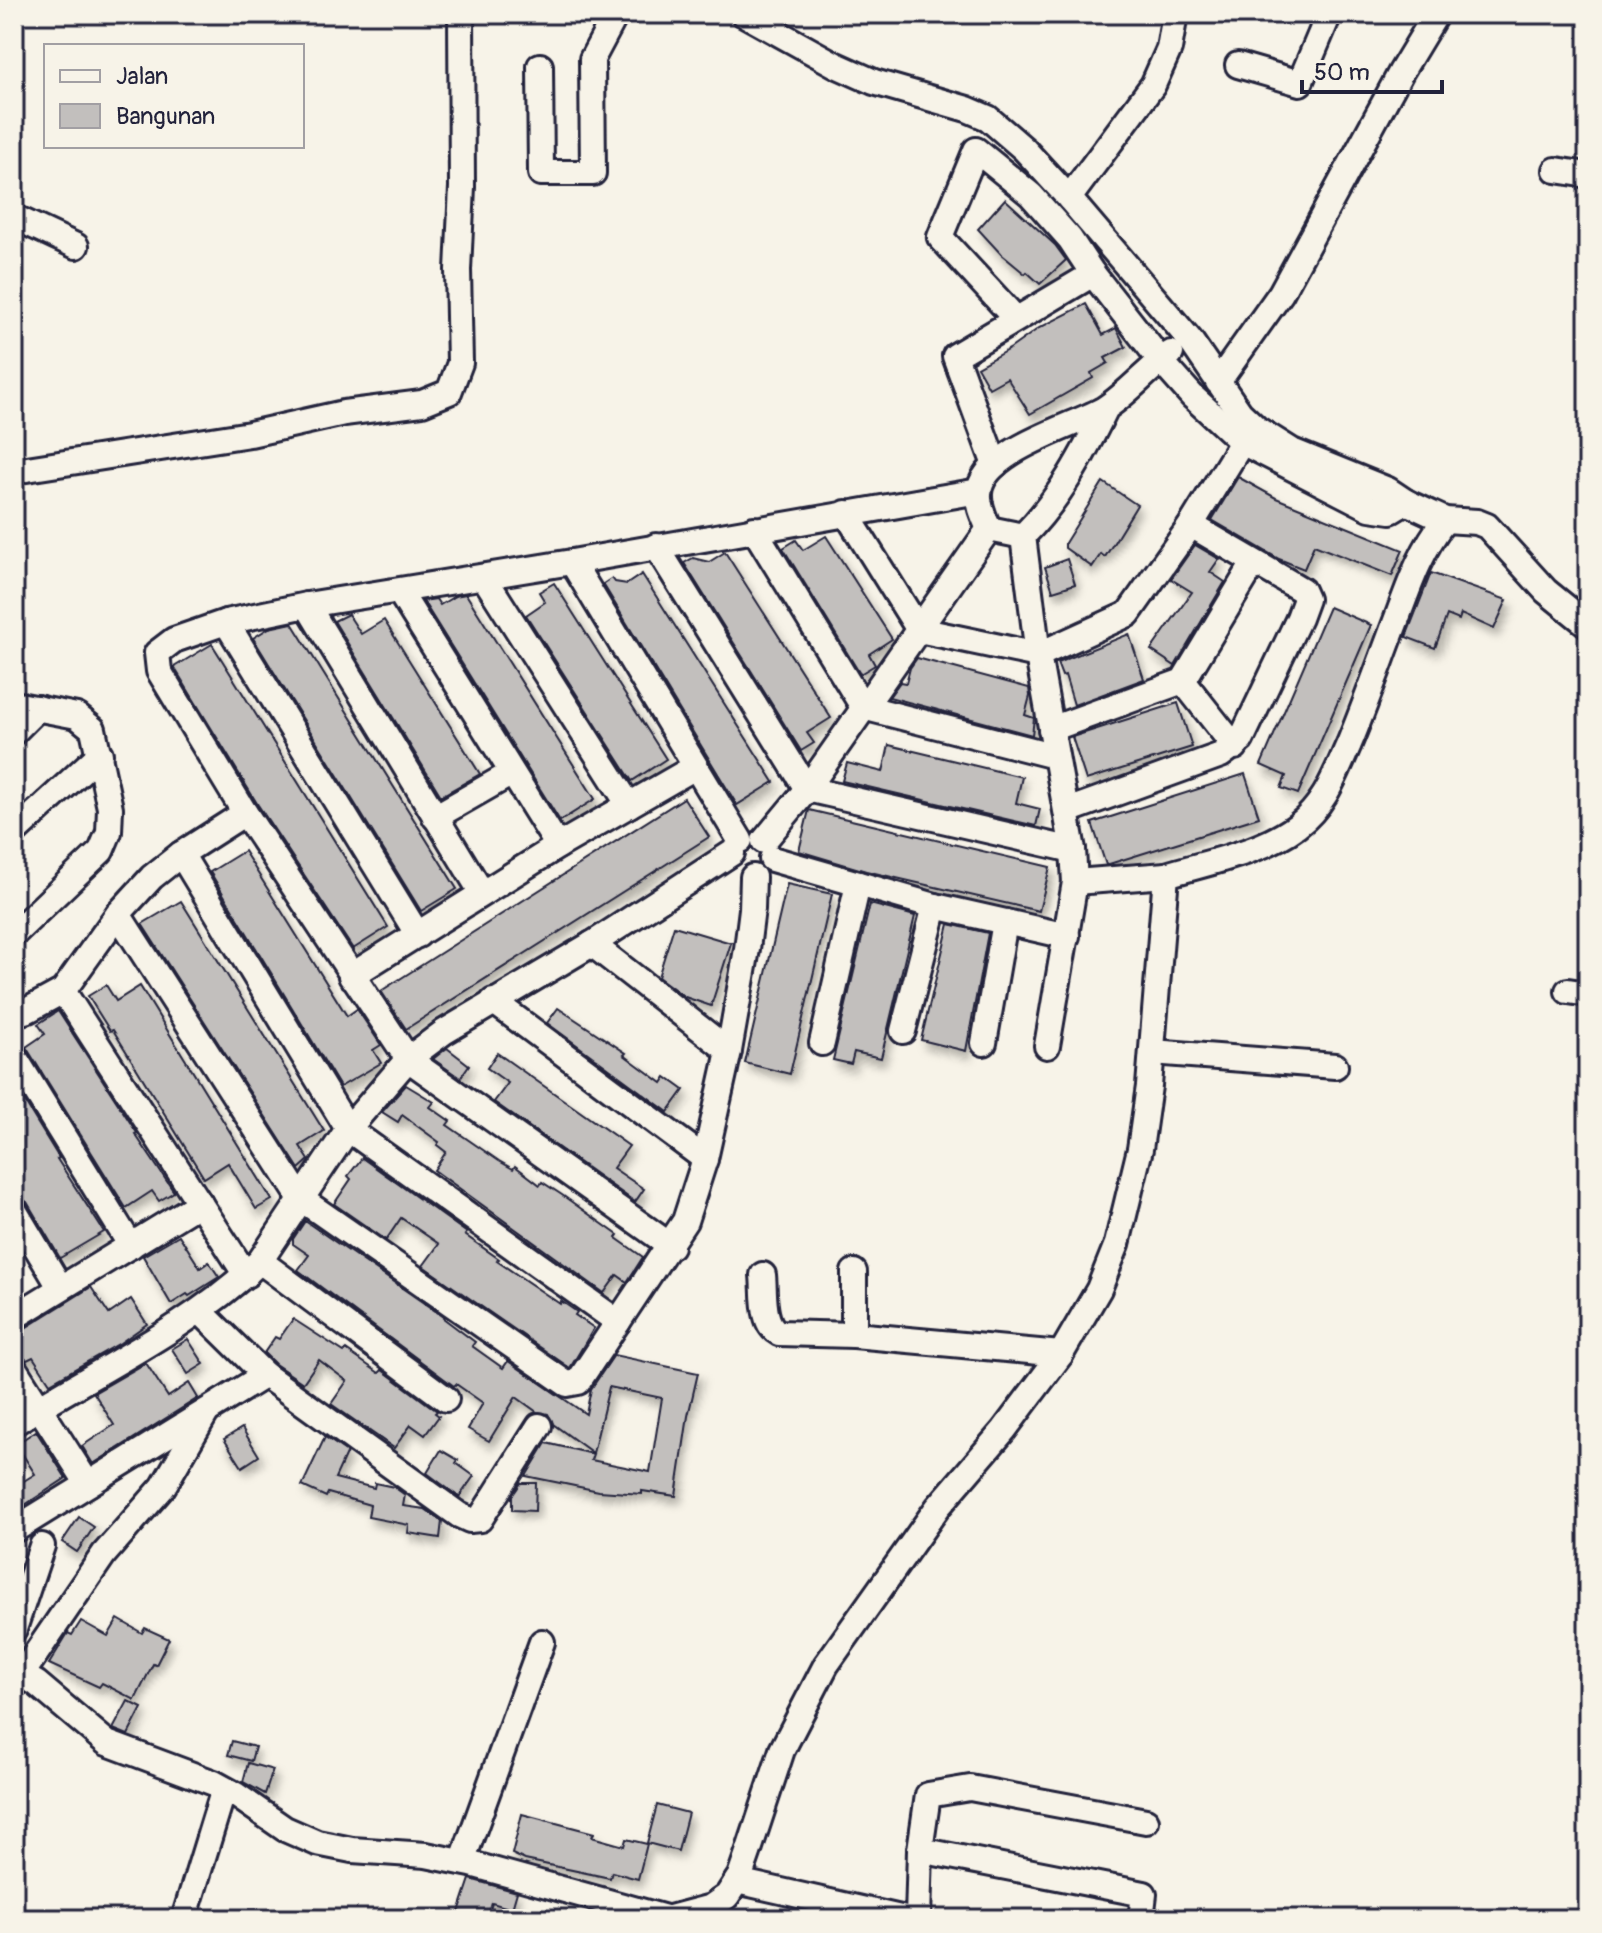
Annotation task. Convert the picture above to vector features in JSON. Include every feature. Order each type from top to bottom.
[{"type":"street","points":[[14,471],[250,434],[344,413],[422,403],[449,392],[460,363],[461,14]]},
{"type":"street","points":[[540,66],[541,173],[593,173],[592,59],[616,14]]},
{"type":"street","points":[[744,14],[836,65],[874,82],[988,118],[1024,149],[1069,198],[1190,340],[1240,413],[1257,429],[1303,456],[1388,490],[1445,520],[1477,522],[1487,526],[1546,591],[1588,625]]},
{"type":"street","points":[[1069,198],[1153,85],[1169,49],[1175,14]]},
{"type":"street","points":[[1238,65],[1300,83],[1329,14]]},
{"type":"street","points":[[1218,382],[1281,293],[1401,72],[1436,14]]},
{"type":"street","points":[[1015,318],[940,237],[976,150],[1031,195],[1070,239],[1093,274],[1161,361],[1193,397],[1242,442],[1370,508],[1391,511],[1406,502]]},
{"type":"street","points":[[1556,170],[1588,175]]},
{"type":"street","points":[[14,217],[76,246]]},
{"type":"street","points":[[995,465],[955,356],[1093,274]]},
{"type":"street","points":[[989,529],[980,509],[979,491],[995,465],[1036,440],[1106,408],[1190,340]]},
{"type":"street","points":[[1047,1046],[1075,882],[1067,811],[1038,655],[1023,536],[1058,494],[1106,408]]},
{"type":"street","points":[[846,513],[919,630],[1038,655],[1130,613],[1191,525],[1242,442]]},
{"type":"street","points":[[671,1246],[408,1059],[245,813],[159,671],[157,653],[174,640],[226,622],[307,605],[979,491]]},
{"type":"street","points":[[1075,882],[1166,875],[1278,838],[1315,810],[1329,791],[1355,729],[1420,556],[1445,520]]},
{"type":"street","points":[[1067,811],[1221,755],[1235,747],[1299,618],[1306,599],[1302,590],[1191,525]]},
{"type":"street","points":[[754,529],[863,707],[1055,756]]},
{"type":"street","points":[[989,529],[1023,536]]},
{"type":"street","points":[[118,914],[301,1199],[567,1384],[578,1382],[671,1246],[685,1221],[705,1159],[729,1051],[752,909],[753,877],[739,873],[734,867],[807,789],[989,529]]},
{"type":"street","points":[[656,546],[807,789],[1073,850]]},
{"type":"street","points":[[572,562],[695,767],[752,848],[935,906],[1067,936]]},
{"type":"street","points":[[1051,729],[1183,681],[1254,563]]},
{"type":"street","points":[[484,577],[629,805]]},
{"type":"street","points":[[399,591],[510,774],[558,846]]},
{"type":"street","points":[[307,605],[482,893]]},
{"type":"street","points":[[226,622],[418,935]]},
{"type":"street","points":[[1183,681],[1235,747]]},
{"type":"street","points":[[14,732],[26,706],[77,716],[93,729],[110,808],[109,832],[101,851],[14,934]]},
{"type":"street","points":[[14,833],[100,754]]},
{"type":"street","points":[[351,976],[558,846],[695,767]]},
{"type":"street","points":[[435,817],[510,774]]},
{"type":"street","points":[[14,1014],[63,991],[118,914],[152,877],[181,854],[245,813]]},
{"type":"street","points":[[14,1423],[200,1311],[253,1268],[348,1129],[408,1059],[493,1001],[752,848]]},
{"type":"street","points":[[181,854],[348,1129],[618,1322]]},
{"type":"street","points":[[207,1411],[163,1487],[104,1554],[18,1673],[45,1690],[107,1743],[179,1768],[224,1789],[285,1829],[317,1843],[462,1862],[666,1919],[711,1907],[727,1896],[737,1881],[782,1750],[826,1665],[938,1507],[1004,1430],[1061,1354],[1099,1289],[1117,1244],[1140,1149],[1152,1052],[1166,875]]},
{"type":"street","points":[[822,1043],[858,884]]},
{"type":"street","points":[[903,1031],[935,906]]},
{"type":"street","points":[[984,1043],[1005,922]]},
{"type":"street","points":[[592,944],[729,1051]]},
{"type":"street","points":[[63,991],[200,1203],[253,1268],[446,1399]]},
{"type":"street","points":[[493,1001],[705,1159]]},
{"type":"street","points":[[1152,1052],[1335,1066]]},
{"type":"street","points":[[14,1056],[131,1246]]},
{"type":"street","points":[[14,1317],[200,1203]]},
{"type":"street","points":[[14,1210],[60,1287]]},
{"type":"street","points":[[854,1272],[854,1335]]},
{"type":"street","points":[[763,1275],[767,1321],[779,1333],[854,1335],[1061,1354]]},
{"type":"street","points":[[200,1311],[265,1375],[470,1520],[480,1519],[539,1426]]},
{"type":"street","points":[[14,1368],[88,1484]]},
{"type":"street","points":[[14,1530],[265,1375]]},
{"type":"street","points":[[14,1629],[42,1546]]},
{"type":"street","points":[[462,1862],[542,1642]]},
{"type":"street","points":[[918,1919],[920,1850],[928,1795],[970,1788],[1146,1821]]},
{"type":"street","points":[[184,1919],[224,1789]]},
{"type":"street","points":[[920,1850],[1144,1894],[1141,1919]]},
{"type":"street","points":[[737,1881],[905,1919]]},
{"type":"building","points":[[1005,199],[1055,245],[1066,260],[1040,284],[1001,254],[978,229]]},
{"type":"building","points":[[1086,304],[1103,335],[1116,328],[1126,347],[1105,358],[1108,363],[1091,373],[1093,378],[1030,414],[1007,378],[989,388],[977,367],[1039,328]]},
{"type":"building","points":[[1238,477],[1276,498],[1403,550],[1392,576],[1314,545],[1304,569],[1279,559],[1212,520]]},
{"type":"building","points":[[1103,482],[1137,505],[1105,557],[1101,554],[1092,567],[1065,548],[1065,543]]},
{"type":"building","points":[[826,536],[892,639],[869,654],[875,665],[860,674],[783,548],[796,540],[803,550]]},
{"type":"building","points":[[1195,545],[1219,559],[1210,572],[1225,582],[1175,666],[1151,650],[1192,592],[1171,579]]},
{"type":"building","points":[[725,552],[831,718],[807,733],[814,743],[801,751],[684,563],[693,558],[709,562]]},
{"type":"building","points":[[1067,559],[1075,584],[1053,591],[1045,567]]},
{"type":"building","points":[[1431,573],[1507,600],[1494,629],[1461,614],[1459,620],[1447,615],[1435,648],[1406,637]]},
{"type":"building","points":[[642,574],[774,782],[737,805],[603,584],[612,578],[615,582],[627,584]]},
{"type":"building","points":[[554,583],[666,759],[632,781],[526,615],[545,602],[539,592]]},
{"type":"building","points":[[466,594],[595,799],[560,821],[423,601],[436,599],[440,605],[455,596]]},
{"type":"building","points":[[1329,607],[1371,625],[1298,794],[1281,788],[1286,776],[1261,765]]},
{"type":"building","points":[[348,614],[361,634],[384,620],[480,774],[441,796],[334,621]]},
{"type":"building","points":[[292,623],[457,889],[421,911],[253,638],[269,628]]},
{"type":"building","points":[[1129,634],[1144,679],[1074,705],[1065,675],[1062,676],[1057,663]]},
{"type":"building","points":[[212,644],[388,927],[353,949],[258,805],[174,667]]},
{"type":"building","points":[[917,658],[1029,688],[1025,715],[1034,718],[1032,735],[889,697],[900,682],[906,683]]},
{"type":"building","points":[[1178,703],[1192,747],[1086,780],[1072,737]]},
{"type":"building","points":[[889,745],[1022,777],[1016,803],[1040,809],[1036,826],[842,781],[847,763],[883,772]]},
{"type":"building","points":[[1245,774],[1259,817],[1106,865],[1092,823]]},
{"type":"building","points":[[684,798],[709,837],[406,1029],[381,991]]},
{"type":"building","points":[[809,810],[1050,867],[1039,911],[866,871],[799,851]]},
{"type":"building","points":[[244,851],[347,1016],[357,1009],[381,1045],[373,1050],[381,1063],[340,1087],[210,872]]},
{"type":"building","points":[[787,884],[832,894],[790,1074],[745,1063]]},
{"type":"building","points":[[181,901],[324,1131],[300,1146],[309,1160],[299,1169],[142,924]]},
{"type":"building","points":[[870,904],[915,916],[881,1058],[854,1052],[851,1064],[833,1060]]},
{"type":"building","points":[[949,924],[988,933],[966,1051],[921,1040]]},
{"type":"building","points":[[674,926],[731,943],[711,1006],[685,997],[658,977]]},
{"type":"building","points":[[106,985],[116,1001],[140,986],[272,1200],[256,1209],[228,1163],[204,1178],[113,1030],[110,1031],[88,996]]},
{"type":"building","points":[[558,1008],[626,1053],[624,1055],[662,1083],[666,1077],[684,1090],[668,1112],[547,1023]]},
{"type":"building","points":[[58,1011],[174,1192],[159,1201],[152,1191],[126,1208],[26,1047],[45,1034],[38,1024]]},
{"type":"building","points":[[447,1048],[469,1065],[460,1078],[433,1059]]},
{"type":"building","points":[[497,1053],[629,1146],[613,1168],[644,1189],[635,1202],[494,1102],[508,1083],[487,1068]]},
{"type":"building","points":[[406,1085],[434,1102],[430,1107],[450,1121],[447,1125],[499,1161],[513,1169],[515,1166],[540,1185],[542,1182],[562,1195],[643,1257],[627,1282],[617,1275],[604,1293],[434,1170],[446,1152],[437,1145],[439,1142],[402,1115],[398,1122],[382,1112]]},
{"type":"building","points":[[21,1096],[104,1232],[60,1258],[27,1202],[14,1195],[14,1101]]},
{"type":"building","points":[[362,1158],[467,1233],[465,1235],[499,1259],[497,1261],[577,1312],[575,1315],[594,1328],[570,1368],[423,1266],[439,1244],[401,1218],[386,1240],[334,1204],[351,1179],[348,1176]]},
{"type":"building","points":[[305,1221],[444,1317],[475,1342],[472,1346],[503,1368],[508,1361],[586,1414],[591,1389],[614,1355],[698,1373],[676,1496],[642,1491],[642,1494],[599,1491],[526,1476],[546,1443],[593,1454],[591,1460],[650,1472],[662,1398],[609,1387],[593,1453],[553,1424],[548,1414],[537,1412],[516,1397],[489,1441],[468,1429],[483,1403],[456,1384],[454,1386],[298,1270],[309,1255],[293,1244],[293,1239]]},
{"type":"building","points":[[179,1235],[200,1268],[209,1262],[219,1277],[171,1304],[143,1256]]},
{"type":"building","points":[[91,1287],[109,1314],[131,1299],[147,1324],[50,1383],[33,1357],[27,1360],[14,1353],[14,1332]]},
{"type":"building","points":[[293,1319],[379,1373],[382,1370],[437,1411],[435,1413],[439,1416],[425,1435],[411,1425],[394,1448],[331,1404],[347,1381],[319,1360],[303,1383],[275,1364],[264,1353]]},
{"type":"building","points":[[188,1339],[204,1364],[188,1374],[172,1349]]},
{"type":"building","points":[[146,1363],[168,1397],[189,1383],[198,1398],[93,1464],[82,1446],[114,1425],[94,1393]]},
{"type":"building","points":[[242,1428],[259,1456],[242,1467],[224,1439]]},
{"type":"building","points":[[36,1431],[66,1478],[14,1512],[14,1487],[35,1474],[16,1444]]},
{"type":"building","points":[[325,1437],[347,1452],[335,1478],[374,1488],[375,1483],[394,1487],[405,1495],[403,1506],[425,1509],[442,1521],[440,1538],[408,1533],[409,1525],[368,1517],[370,1505],[328,1493],[326,1497],[302,1486]]},
{"type":"building","points":[[441,1450],[458,1460],[456,1463],[474,1476],[459,1497],[427,1473]]},
{"type":"building","points":[[521,1483],[536,1483],[535,1511],[512,1510],[512,1496]]},
{"type":"building","points":[[79,1517],[94,1527],[77,1552],[62,1542]]},
{"type":"building","points":[[118,1619],[142,1633],[145,1628],[169,1639],[135,1700],[102,1683],[99,1687],[49,1664],[68,1633],[72,1635],[81,1621],[108,1636]]},
{"type":"building","points":[[128,1701],[142,1708],[128,1735],[113,1729]]},
{"type":"building","points":[[232,1741],[255,1747],[251,1761],[228,1755]]},
{"type":"building","points":[[248,1763],[273,1770],[265,1794],[243,1782]]},
{"type":"building","points":[[657,1805],[688,1813],[678,1851],[647,1843]]},
{"type":"building","points":[[522,1814],[594,1833],[592,1837],[624,1846],[626,1839],[647,1844],[638,1879],[612,1872],[610,1878],[525,1860],[512,1854]]},
{"type":"building","points":[[470,1879],[517,1892],[512,1909],[492,1903],[487,1919],[459,1912]]}]
